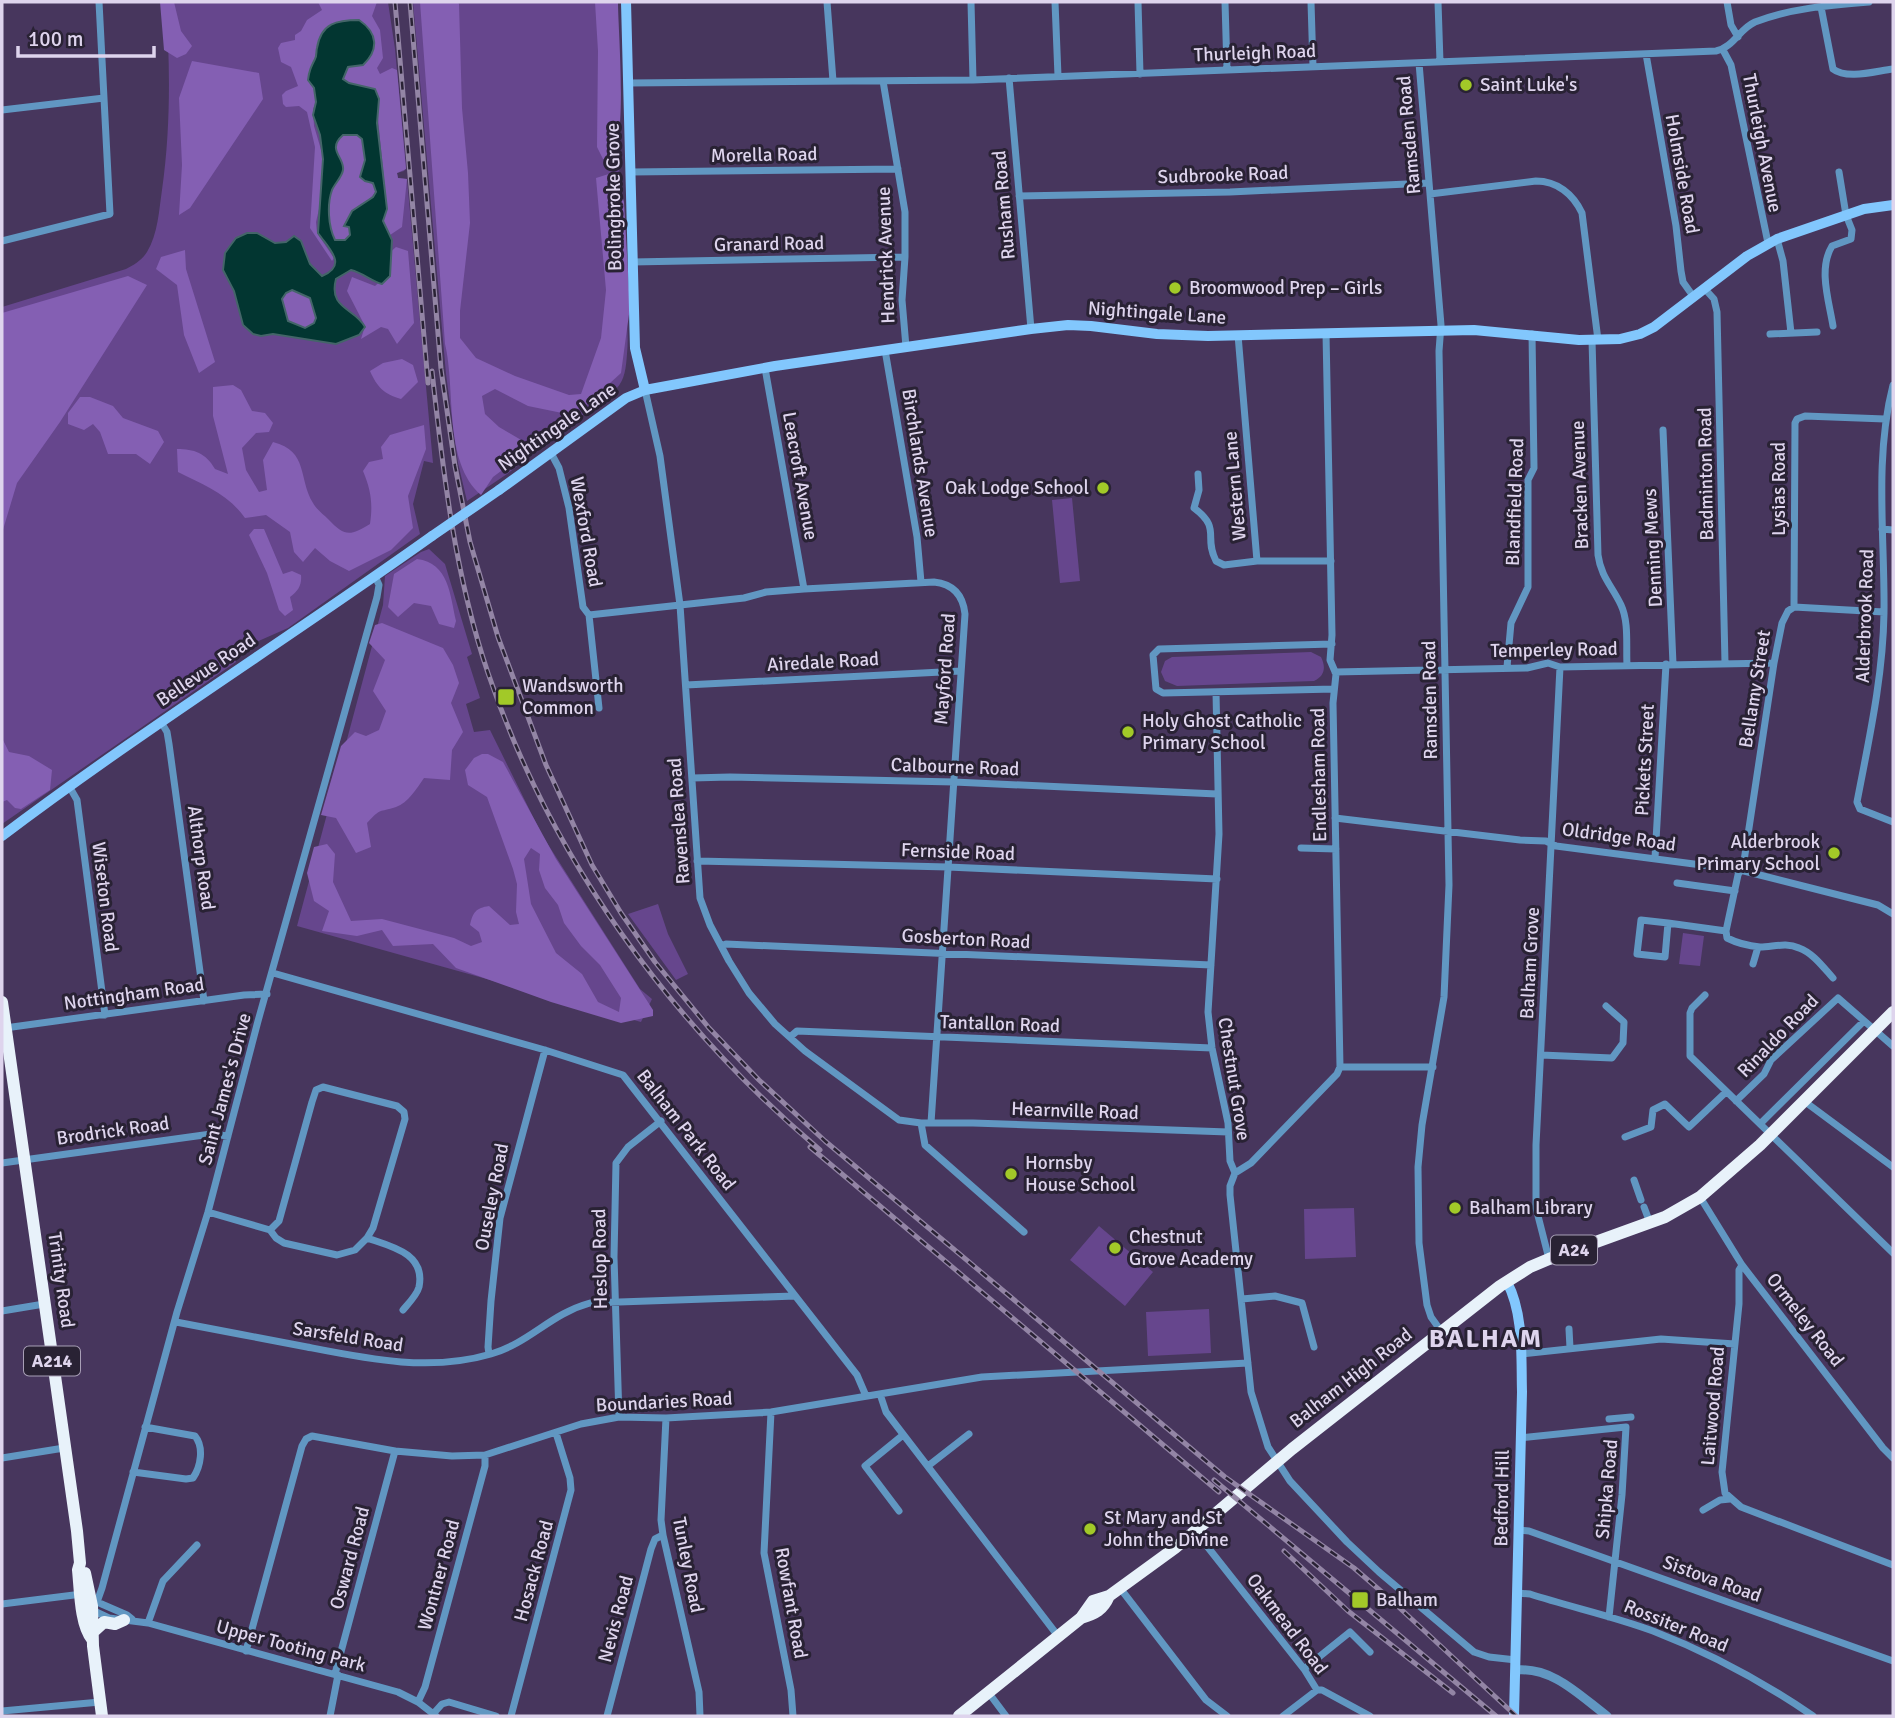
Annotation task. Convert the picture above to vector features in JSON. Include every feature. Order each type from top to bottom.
[{"type":"highway","name":"Trinity Road","points":[[2,1002],[80,1563],[78,1570],[89,1601],[86,1630],[92,1635],[102,1716]]},
{"type":"highway","name":"Balham High Road","points":[[959,1716],[1081,1618],[1093,1601],[1109,1596],[1195,1531],[1441,1331],[1507,1282],[1549,1259],[1650,1223],[1700,1197],[1736,1168],[1804,1101],[1869,1026],[1893,1012]]},
{"type":"highway","points":[[92,1635],[104,1622],[115,1624],[128,1620]]},
{"type":"main road","name":"Bolingbroke Grove","points":[[626,2],[635,348],[645,390]]},
{"type":"main road","name":"Nightingale Lane","points":[[432,536],[626,398],[645,390],[765,368],[1031,329],[1068,326],[1157,334],[1474,330],[1595,340],[1620,339],[1640,334],[1666,318],[1772,241],[1864,209],[1893,205]]},
{"type":"main road","name":"Bellevue Road","points":[[2,836],[69,786],[432,536]]},
{"type":"main road","name":"Bedford Hill","points":[[1507,1282],[1516,1306],[1521,1354],[1514,1716]]},
{"type":"street","points":[[2,241],[109,215],[99,2]]},
{"type":"street","points":[[827,2],[833,81]]},
{"type":"street","points":[[971,2],[973,80]]},
{"type":"street","points":[[1055,2],[1058,76]]},
{"type":"street","points":[[1138,2],[1140,74]]},
{"type":"street","points":[[1225,2],[1227,70]]},
{"type":"street","points":[[1311,2],[1313,67]]},
{"type":"street","points":[[1438,2],[1440,62]]},
{"type":"street","points":[[1727,2],[1731,25],[1738,37]]},
{"type":"street","points":[[1723,50],[1754,23],[1821,7],[1869,2]]},
{"type":"street","points":[[1821,7],[1833,69],[1836,72],[1847,75],[1893,69]]},
{"type":"street","name":"Thurleigh Road","points":[[629,83],[973,80],[1723,50]]},
{"type":"street","name":"Thurleigh Avenue","points":[[1723,50],[1731,65],[1772,241],[1783,261],[1791,333]]},
{"type":"street","name":"Holmside Road","points":[[1646,54],[1683,282],[1693,296]]},
{"type":"street","name":"Ramsden Road","points":[[1419,63],[1440,331],[1449,832],[1444,997],[1422,1125],[1418,1167],[1418,1225],[1427,1305],[1431,1317],[1441,1331]]},
{"type":"street","name":"Rusham Road","points":[[1009,78],[1031,329]]},
{"type":"street","name":"Hendrick Avenue","points":[[883,81],[905,212],[902,300],[906,347]]},
{"type":"street","points":[[2,110],[104,98]]},
{"type":"street","name":"Morella Road","points":[[631,172],[898,169]]},
{"type":"street","points":[[1833,326],[1826,293],[1826,256],[1832,246],[1851,239],[1852,230],[1846,215],[1839,172]]},
{"type":"street","name":"Bracken Avenue","points":[[1430,194],[1544,181],[1557,185],[1579,206],[1584,220],[1595,340],[1598,555],[1600,571],[1622,607],[1626,628],[1627,664]]},
{"type":"street","name":"Sudbrooke Road","points":[[1019,196],[1230,192],[1429,183]]},
{"type":"street","name":"Granard Road","points":[[632,262],[905,257]]},
{"type":"street","name":"Badminton Road","points":[[1704,288],[1714,299],[1717,312],[1725,663]]},
{"type":"street","points":[[1770,334],[1817,332]]},
{"type":"street","name":"Endlesham Road","points":[[1326,333],[1331,561],[1330,660],[1335,672],[1340,1067]]},
{"type":"street","name":"Blandfield Road","points":[[1507,667],[1511,623],[1528,587],[1528,480],[1534,468],[1532,334]]},
{"type":"street","name":"Western Lane","points":[[1238,335],[1257,561],[1331,561]]},
{"type":"street","name":"Birchlands Avenue","points":[[885,350],[917,537],[920,582]]},
{"type":"street","name":"Leacroft Avenue","points":[[765,368],[804,589]]},
{"type":"street","name":"Alderbrook Road","points":[[1893,385],[1885,419],[1881,677],[1857,806],[1893,822]]},
{"type":"street","name":"Ravenslea Road","points":[[645,390],[660,456],[680,605],[700,898],[721,946],[750,993],[775,1024],[892,1117],[921,1123]]},
{"type":"street","name":"Lysias Road","points":[[1794,607],[1795,423],[1800,416],[1885,419]]},
{"type":"street","name":"Denning Mews","points":[[1663,430],[1670,664]]},
{"type":"street","name":"Wexford Road","points":[[551,453],[564,486],[583,607],[589,615],[599,708]]},
{"type":"street","points":[[1198,474],[1199,490],[1194,508],[1210,523],[1212,551],[1216,561],[1224,565],[1257,561]]},
{"type":"street","points":[[1882,529],[1893,530]]},
{"type":"street","name":"Saint James's Drive","points":[[89,1601],[133,1472],[208,1212],[377,597],[379,585],[375,576]]},
{"type":"street","name":"Mayford Road","points":[[589,615],[804,589],[920,582],[944,583],[958,593],[965,614],[931,1123]]},
{"type":"street","points":[[1794,607],[1884,612]]},
{"type":"street","name":"Bellamy Street","points":[[1726,931],[1745,855],[1782,623],[1787,611],[1794,607]]},
{"type":"street","points":[[1332,644],[1159,649],[1155,651],[1156,685],[1160,693],[1334,689]]},
{"type":"street","name":"Temperley Road","points":[[1335,672],[1527,668],[1548,663],[1560,667],[1774,663]]},
{"type":"street","name":"Pickets Street","points":[[1655,858],[1670,664]]},
{"type":"street","name":"Balham Grove","points":[[1549,1259],[1536,1208],[1560,667]]},
{"type":"street","name":"Airedale Road","points":[[687,685],[961,671]]},
{"type":"street","name":"Chestnut Grove","points":[[1216,692],[1217,879],[1208,1012],[1228,1132],[1230,1161],[1235,1173],[1230,1195],[1255,1409],[1268,1447],[1277,1462],[1295,1486],[1347,1542],[1474,1652],[1516,1665]]},
{"type":"street","name":"Althorp Road","points":[[161,722],[167,732],[169,744],[204,1001]]},
{"type":"street","name":"Calbourne Road","points":[[692,778],[954,782],[1217,794]]},
{"type":"street","name":"Wiseton Road","points":[[69,786],[77,800],[105,1015]]},
{"type":"street","name":"Oldridge Road","points":[[1335,818],[1551,843],[1556,846],[1740,870],[1878,905],[1893,914]]},
{"type":"street","points":[[1301,848],[1336,849]]},
{"type":"street","name":"Fernside Road","points":[[696,861],[948,867],[1217,879]]},
{"type":"street","points":[[1677,883],[1735,891]]},
{"type":"street","points":[[1668,923],[1665,957],[1637,954],[1641,920],[1668,923],[1726,931],[1727,938],[1758,947],[1789,945],[1801,948],[1833,978]]},
{"type":"street","name":"Gosberton Road","points":[[721,946],[726,944],[1211,965]]},
{"type":"street","points":[[1753,964],[1758,947]]},
{"type":"street","name":"Balham Park Road","points":[[272,973],[545,1049],[623,1075],[857,1375],[866,1396]]},
{"type":"street","name":"Nottingham Road","points":[[5,1028],[267,994]]},
{"type":"street","points":[[1705,995],[1690,1013],[1690,1056],[1893,1253]]},
{"type":"street","name":"Rinaldo Road","points":[[1736,1101],[1764,1074],[1771,1060],[1836,999],[1840,998],[1869,1026]]},
{"type":"street","points":[[1541,1055],[1612,1058],[1623,1043],[1624,1022],[1606,1006]]},
{"type":"street","points":[[1760,1124],[1869,1026],[1893,1046]]},
{"type":"street","name":"Tantallon Road","points":[[790,1037],[797,1031],[1212,1048]]},
{"type":"street","name":"Ouseley Road","points":[[489,1354],[491,1301],[500,1218],[545,1049]]},
{"type":"street","points":[[1235,1173],[1251,1163],[1337,1074],[1340,1067],[1433,1067]]},
{"type":"street","points":[[208,1212],[270,1230],[276,1238],[284,1242],[332,1255],[355,1250],[373,1228],[405,1119],[397,1106],[324,1087],[315,1092],[279,1221],[270,1230]]},
{"type":"street","points":[[1625,1137],[1651,1127],[1653,1110],[1665,1104],[1689,1127],[1726,1091]]},
{"type":"street","points":[[1804,1101],[1893,1167]]},
{"type":"street","name":"Heslop Road","points":[[619,1417],[616,1163],[628,1147],[661,1121]]},
{"type":"street","points":[[921,1123],[925,1145],[1024,1232]]},
{"type":"street","name":"Hearnville Road","points":[[921,1123],[1228,1132]]},
{"type":"street","name":"Brodrick Road","points":[[2,1163],[211,1134],[228,1136]]},
{"type":"street","points":[[1634,1180],[1650,1223]]},
{"type":"street","name":"Ormeley Road","points":[[1700,1197],[1742,1265],[1893,1458]]},
{"type":"street","points":[[367,1238],[407,1252],[419,1270],[419,1289],[403,1310]]},
{"type":"street","name":"Laitwood Road","points":[[1730,1499],[1723,1485],[1722,1472],[1740,1287],[1739,1270],[1742,1265]]},
{"type":"street","points":[[1740,1287],[1754,1280]]},
{"type":"street","name":"Sarsfeld Road","points":[[176,1322],[375,1360],[425,1364],[489,1354],[527,1338],[560,1313],[590,1303],[795,1296]]},
{"type":"street","points":[[1242,1299],[1275,1296],[1301,1303],[1314,1347]]},
{"type":"street","points":[[2,1311],[44,1304]]},
{"type":"street","points":[[1569,1329],[1570,1348]]},
{"type":"street","points":[[1521,1354],[1661,1339],[1735,1344]]},
{"type":"street","name":"Boundaries Road","points":[[246,1651],[299,1454],[306,1439],[312,1436],[395,1451],[452,1456],[485,1455],[581,1424],[619,1417],[666,1418],[771,1412],[982,1377],[1248,1363]]},
{"type":"street","points":[[880,1394],[883,1409],[1058,1636]]},
{"type":"street","name":"Rowfant Road","points":[[771,1412],[764,1553],[791,1690],[793,1716]]},
{"type":"street","points":[[1609,1419],[1620,1422],[1631,1417]]},
{"type":"street","name":"Tunley Road","points":[[666,1418],[661,1512],[663,1535],[699,1692],[700,1716]]},
{"type":"street","name":"Shipka Road","points":[[1521,1438],[1620,1422],[1626,1427],[1609,1617]]},
{"type":"street","points":[[133,1472],[186,1479],[193,1478],[197,1471],[201,1446],[195,1436],[145,1427]]},
{"type":"street","name":"Hosack Road","points":[[511,1716],[571,1490],[556,1433]]},
{"type":"street","points":[[928,1466],[969,1434]]},
{"type":"street","points":[[899,1511],[864,1466],[903,1435]]},
{"type":"street","points":[[2,1458],[64,1448]]},
{"type":"street","name":"Osward Road","points":[[330,1716],[336,1674],[395,1451]]},
{"type":"street","name":"Wontner Road","points":[[418,1702],[423,1693],[485,1466],[485,1455]]},
{"type":"street","points":[[1703,1510],[1720,1500],[1730,1499],[1741,1507],[1893,1565]]},
{"type":"street","name":"Sistova Road","points":[[1519,1530],[1616,1561],[1893,1661]]},
{"type":"street","name":"Oakmead Road","points":[[1195,1531],[1304,1669],[1317,1690],[1322,1690],[1370,1716]]},
{"type":"street","name":"Nevis Road","points":[[607,1716],[651,1549],[655,1539],[663,1535]]},
{"type":"street","points":[[148,1623],[163,1581],[197,1545]]},
{"type":"street","points":[[1120,1588],[1206,1700],[1227,1716]]},
{"type":"street","name":"Rossiter Road","points":[[1517,1593],[1530,1594],[1651,1630],[1718,1659],[1781,1694],[1813,1716]]},
{"type":"street","points":[[2,1604],[89,1601]]},
{"type":"street","name":"Upper Tooting Park","points":[[89,1601],[109,1618],[148,1623],[398,1692],[435,1715]]},
{"type":"street","points":[[1304,1669],[1350,1632],[1370,1652]]},
{"type":"street","points":[[1516,1665],[1560,1680],[1606,1716]]},
{"type":"street","points":[[1283,1716],[1317,1690]]},
{"type":"street","points":[[987,1692],[1006,1716]]},
{"type":"street","points":[[2,1711],[100,1702]]},
{"type":"street","points":[[435,1715],[439,1706],[449,1702],[496,1716]]},
{"type":"shaded area","points":[[160,2],[174,2],[181,31],[192,46],[186,54],[177,58],[164,50]]},
{"type":"shaded area","points":[[166,2],[388,2],[406,168],[397,173],[398,178],[407,179],[433,463],[424,461],[413,504],[420,534],[288,628],[254,643],[235,659],[236,662],[2,824],[2,307],[126,269],[138,262],[147,252],[158,222],[167,143],[169,73]]},
{"type":"shaded area","points":[[318,2],[377,2],[372,16],[380,30],[383,58],[377,68],[380,74],[392,68],[397,70],[406,169],[397,173],[398,178],[407,179],[402,227],[390,235],[383,221],[387,209],[375,89],[343,79],[371,32],[326,29],[317,47],[310,84],[314,88],[316,102],[313,109],[314,126],[322,153],[322,196],[316,222],[317,233],[334,258],[332,261],[310,228],[315,147],[307,112],[299,106],[286,107],[283,104],[282,95],[298,86],[291,67],[281,62],[278,48],[281,43],[295,40],[295,35],[301,31],[307,20],[322,10]]},
{"type":"shaded area","points":[[413,2],[612,2],[622,270],[627,330],[624,373],[616,389],[507,474],[467,501],[458,463],[446,374]]},
{"type":"shaded area","points":[[420,2],[459,4],[462,108],[470,223],[460,311],[460,338],[476,358],[515,376],[569,395],[581,394],[601,338],[606,290],[596,178],[615,172],[624,202],[630,307],[621,373],[586,405],[567,414],[528,406],[495,389],[482,396],[485,414],[499,427],[533,447],[493,477],[481,495],[469,481],[461,464],[453,424]]},
{"type":"shaded area","points":[[595,2],[618,2],[621,109],[616,148],[611,159],[603,159],[597,147],[598,51]]},
{"type":"shaded area","points":[[359,20],[365,25],[374,42],[372,53],[363,65],[348,67],[343,79],[375,89],[379,99],[377,123],[387,209],[383,221],[392,240],[390,276],[382,284],[351,270],[336,279],[335,289],[339,302],[365,327],[359,335],[336,344],[273,334],[253,334],[243,325],[234,291],[223,270],[225,253],[236,238],[247,233],[257,233],[275,243],[286,242],[294,236],[301,241],[310,264],[322,276],[334,267],[334,256],[318,233],[323,159],[320,135],[313,115],[316,102],[314,88],[308,80],[322,33],[337,22]],"holes":[[[343,135],[357,135],[362,139],[365,160],[360,177],[373,183],[376,192],[352,211],[344,226],[349,227],[350,235],[345,240],[335,240],[330,222],[329,202],[343,170],[336,149],[338,140]],[[292,290],[310,298],[316,318],[314,323],[305,328],[288,321],[282,299]]]},
{"type":"shaded area","points":[[192,61],[259,73],[263,99],[190,208],[179,215],[182,165],[179,98]]},
{"type":"shaded area","points":[[343,135],[357,135],[362,139],[370,182],[376,188],[373,195],[355,209],[346,221],[344,225],[349,227],[350,235],[345,240],[334,240],[329,222],[329,202],[343,170],[336,145]]},
{"type":"shaded area","points":[[396,247],[408,251],[414,323],[397,344],[388,329],[381,327],[361,339],[365,326],[347,291],[352,277],[375,286],[386,276],[387,255]]},
{"type":"shaded area","points":[[185,250],[186,269],[215,362],[199,373],[184,335],[177,285],[156,269],[161,257]]},
{"type":"shaded area","points":[[128,276],[147,285],[60,422],[17,483],[2,533],[2,313]]},
{"type":"shaded area","points":[[292,290],[310,298],[316,318],[314,323],[305,328],[287,320],[282,299],[285,293]]},
{"type":"shaded area","points":[[402,359],[413,365],[418,382],[401,399],[382,389],[370,371],[383,363]]},
{"type":"shaded area","points":[[233,385],[241,390],[252,411],[265,413],[273,423],[269,432],[256,433],[242,448],[246,470],[259,492],[267,490],[263,460],[273,442],[284,446],[298,459],[314,505],[343,532],[357,531],[370,524],[371,497],[363,471],[369,462],[383,459],[381,447],[390,435],[424,425],[426,449],[408,496],[413,528],[391,550],[349,571],[330,561],[315,548],[303,562],[294,552],[290,532],[266,515],[245,518],[223,496],[178,472],[177,449],[199,453],[208,459],[215,469],[228,474],[213,416],[213,387]]},
{"type":"shaded area","points":[[80,397],[90,397],[113,406],[123,418],[158,431],[164,442],[150,464],[136,454],[108,454],[100,432],[93,424],[84,430],[68,424],[68,413]]},
{"type":"shaded area","points":[[1072,498],[1080,581],[1060,583],[1052,500]]},
{"type":"shaded area","points":[[254,529],[264,529],[283,574],[292,571],[301,575],[299,588],[290,597],[293,610],[285,616],[279,610],[267,573],[249,535]]},
{"type":"shaded area","name":"Wandsworth Common","points":[[429,549],[445,564],[472,654],[467,657],[480,698],[466,704],[474,732],[490,730],[542,835],[640,989],[652,999],[641,1022],[297,926],[383,605],[385,576]]},
{"type":"shaded area","points":[[417,559],[428,562],[442,574],[456,621],[454,628],[439,624],[431,606],[414,603],[398,617],[388,607],[394,574]]},
{"type":"shaded area","points":[[382,623],[443,648],[459,683],[451,703],[463,732],[452,750],[450,780],[424,778],[404,802],[378,812],[367,823],[371,847],[356,853],[336,818],[321,815],[341,746],[355,732],[366,736],[379,730],[386,711],[373,691],[385,660],[369,643],[375,625]]},
{"type":"shaded area","points":[[1311,652],[1321,657],[1324,664],[1324,671],[1314,681],[1177,686],[1165,681],[1161,672],[1165,661],[1172,657]]},
{"type":"shaded area","points":[[2,738],[9,752],[29,756],[52,770],[50,790],[21,809],[15,808],[7,800],[2,802]]},
{"type":"shaded area","points":[[488,754],[503,762],[556,859],[653,1010],[653,1016],[621,1023],[551,1002],[456,968],[433,944],[393,946],[382,930],[357,936],[322,931],[329,911],[314,901],[307,873],[314,847],[327,844],[335,854],[333,882],[351,921],[382,919],[454,938],[471,946],[482,942],[479,932],[470,925],[478,909],[489,906],[510,925],[519,924],[516,912],[517,884],[487,797],[468,785],[465,770],[474,758]],"holes":[[[531,848],[540,854],[539,870],[545,888],[558,905],[564,923],[600,965],[621,998],[619,1012],[598,1002],[582,974],[556,953],[531,904],[524,859]]]},
{"type":"shaded area","points":[[658,904],[668,934],[688,974],[676,980],[628,914]]},
{"type":"shaded area","points":[[1683,933],[1704,936],[1700,966],[1679,964]]},
{"type":"shaded area","points":[[1354,1208],[1356,1257],[1305,1259],[1304,1209]]},
{"type":"shaded area","points":[[1099,1226],[1153,1272],[1125,1306],[1070,1260]]},
{"type":"shaded area","points":[[1209,1309],[1211,1353],[1148,1356],[1146,1312]]},
{"type":"railway","points":[[395,2],[428,383]]},
{"type":"railway","points":[[410,2],[441,369],[455,466],[470,542],[498,637],[546,765],[592,865],[621,913],[655,962],[709,1028],[759,1080],[825,1141],[1225,1477],[1354,1568],[1516,1716]]},
{"type":"railway","points":[[432,371],[446,485],[467,599],[488,673],[514,742],[545,808],[581,872],[666,993],[714,1048],[766,1101],[820,1150]]},
{"type":"railway","points":[[810,1147],[1219,1492]]},
{"type":"railway","points":[[1214,1480],[1496,1716]]},
{"type":"railway","points":[[1284,1551],[1348,1611],[1453,1693]]},
{"type":"place","name":"Saint Luke's","points":[[1466,85]]},
{"type":"place","name":"Broomwood Prep – Girls","points":[[1175,288]]},
{"type":"place","name":"Oak Lodge School","points":[[1103,488]]},
{"type":"place","name":"Wandsworth Common","points":[[506,697]]},
{"type":"place","name":"Holy Ghost Catholic Primary School","points":[[1128,732]]},
{"type":"place","name":"Alderbrook Primary School","points":[[1834,853]]},
{"type":"place","name":"Hornsby House School","points":[[1011,1174]]},
{"type":"place","name":"Balham Library","points":[[1455,1208]]},
{"type":"place","name":"Chestnut Grove Academy","points":[[1115,1248]]},
{"type":"place","name":"St Mary and St John the Divine","points":[[1090,1529]]},
{"type":"place","name":"Balham","points":[[1360,1600]]},
{"type":"district","name":"BALHAM","points":[[1486,1339]]}]
